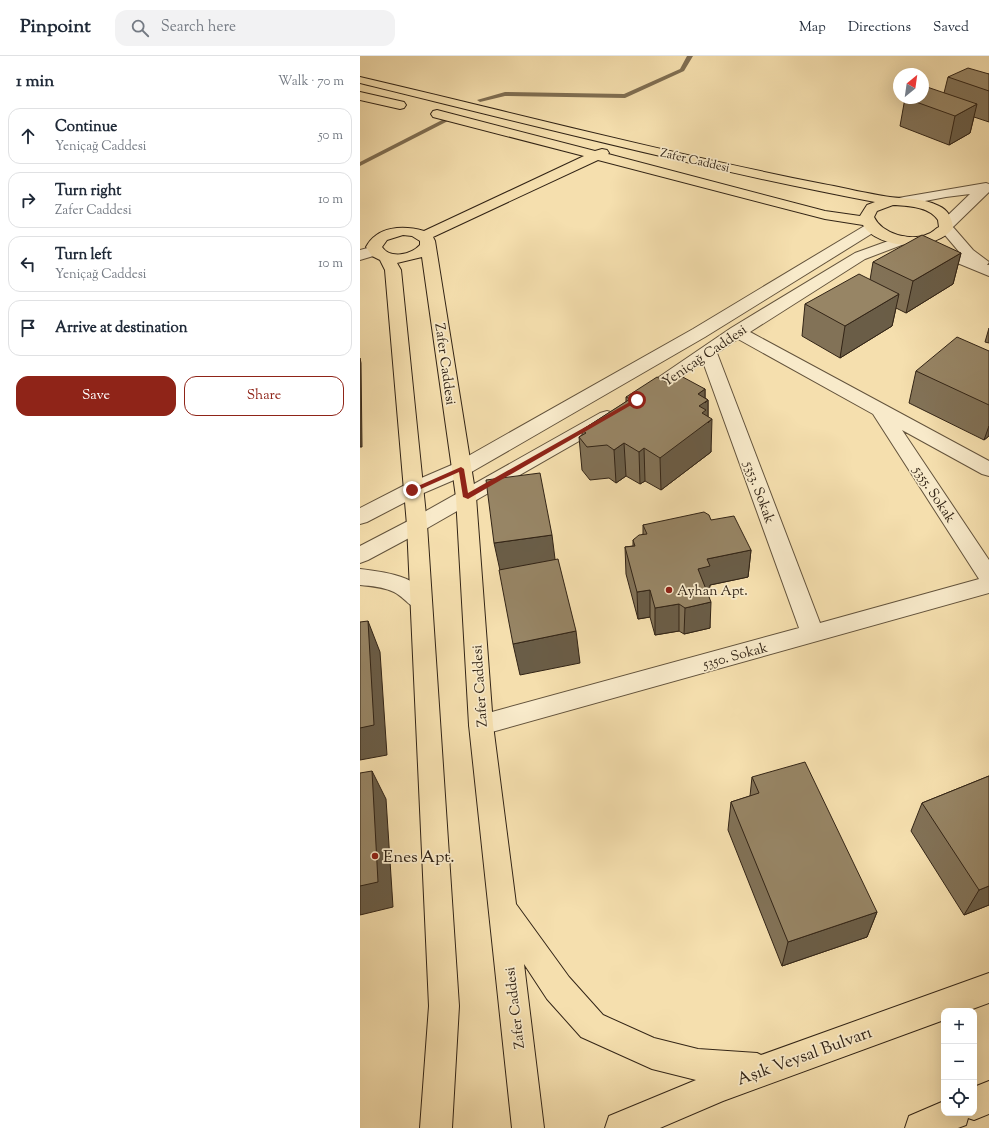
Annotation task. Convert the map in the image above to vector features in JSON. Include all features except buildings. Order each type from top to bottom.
[{"type":"main road","name":"Zafer Caddesi","points":[[360,80],[618,143],[842,192],[917,203],[934,209],[945,218],[947,226]]},
{"type":"main road","points":[[360,96],[410,108]]},
{"type":"main road","name":"Zafer Caddesi","points":[[425,111],[868,225],[890,238],[908,241]]},
{"type":"main road","points":[[426,240],[597,156],[618,143]]},
{"type":"main road","points":[[868,225],[866,214],[870,208],[879,204],[898,201]]},
{"type":"main road","points":[[908,241],[936,237],[942,233],[947,226]]},
{"type":"main road","points":[[426,240],[419,233],[407,231],[387,235],[375,242],[374,247],[392,270],[416,525],[444,1006],[436,1128]]},
{"type":"main road","name":"Zafer Caddesi","points":[[426,240],[466,497],[481,725],[528,1128]]},
{"type":"main road","points":[[380,254],[394,258],[412,256],[425,249],[426,240]]},
{"type":"main road","points":[[502,908],[558,988],[592,1026],[652,1053],[698,1065],[764,1070]]},
{"type":"main road","name":"Aşık Veysal Bulvarı","points":[[621,1128],[720,1086],[989,988]]},
{"type":"main road","points":[[977,1103],[989,1097]]},
{"type":"main road","points":[[921,1128],[947,1116]]},
{"type":"street","points":[[898,201],[986,187]]},
{"type":"street","points":[[986,187],[947,226],[968,253],[989,267]]},
{"type":"street","name":"Yeniçağ Caddesi","points":[[360,517],[412,490],[461,469],[699,333],[868,225]]},
{"type":"street","points":[[908,241],[989,271]]},
{"type":"street","name":"Yeniçağ Caddesi","points":[[360,555],[637,400],[737,332],[860,256],[908,241]]},
{"type":"street","points":[[360,256],[380,254]]},
{"type":"street","points":[[737,332],[989,469]]},
{"type":"street","name":"5353. Sokak","points":[[708,351],[813,634]]},
{"type":"street","name":"5355. Sokak","points":[[881,411],[989,577]]},
{"type":"street","points":[[360,577],[384,580],[404,587],[421,601]]},
{"type":"street","name":"5350. Sokak","points":[[481,725],[989,585]]},
{"type":"waterway","points":[[480,100],[505,94],[625,96],[682,70],[690,56]]},
{"type":"waterway","points":[[360,164],[446,120]]},
{"type":"place","name":"Ayhan Apt.","points":[[669,590]]},
{"type":"place","name":"Enes Apt.","points":[[375,856]]},
{"type":"route","points":[[412,490],[461,469],[466,497],[637,400]]}]
